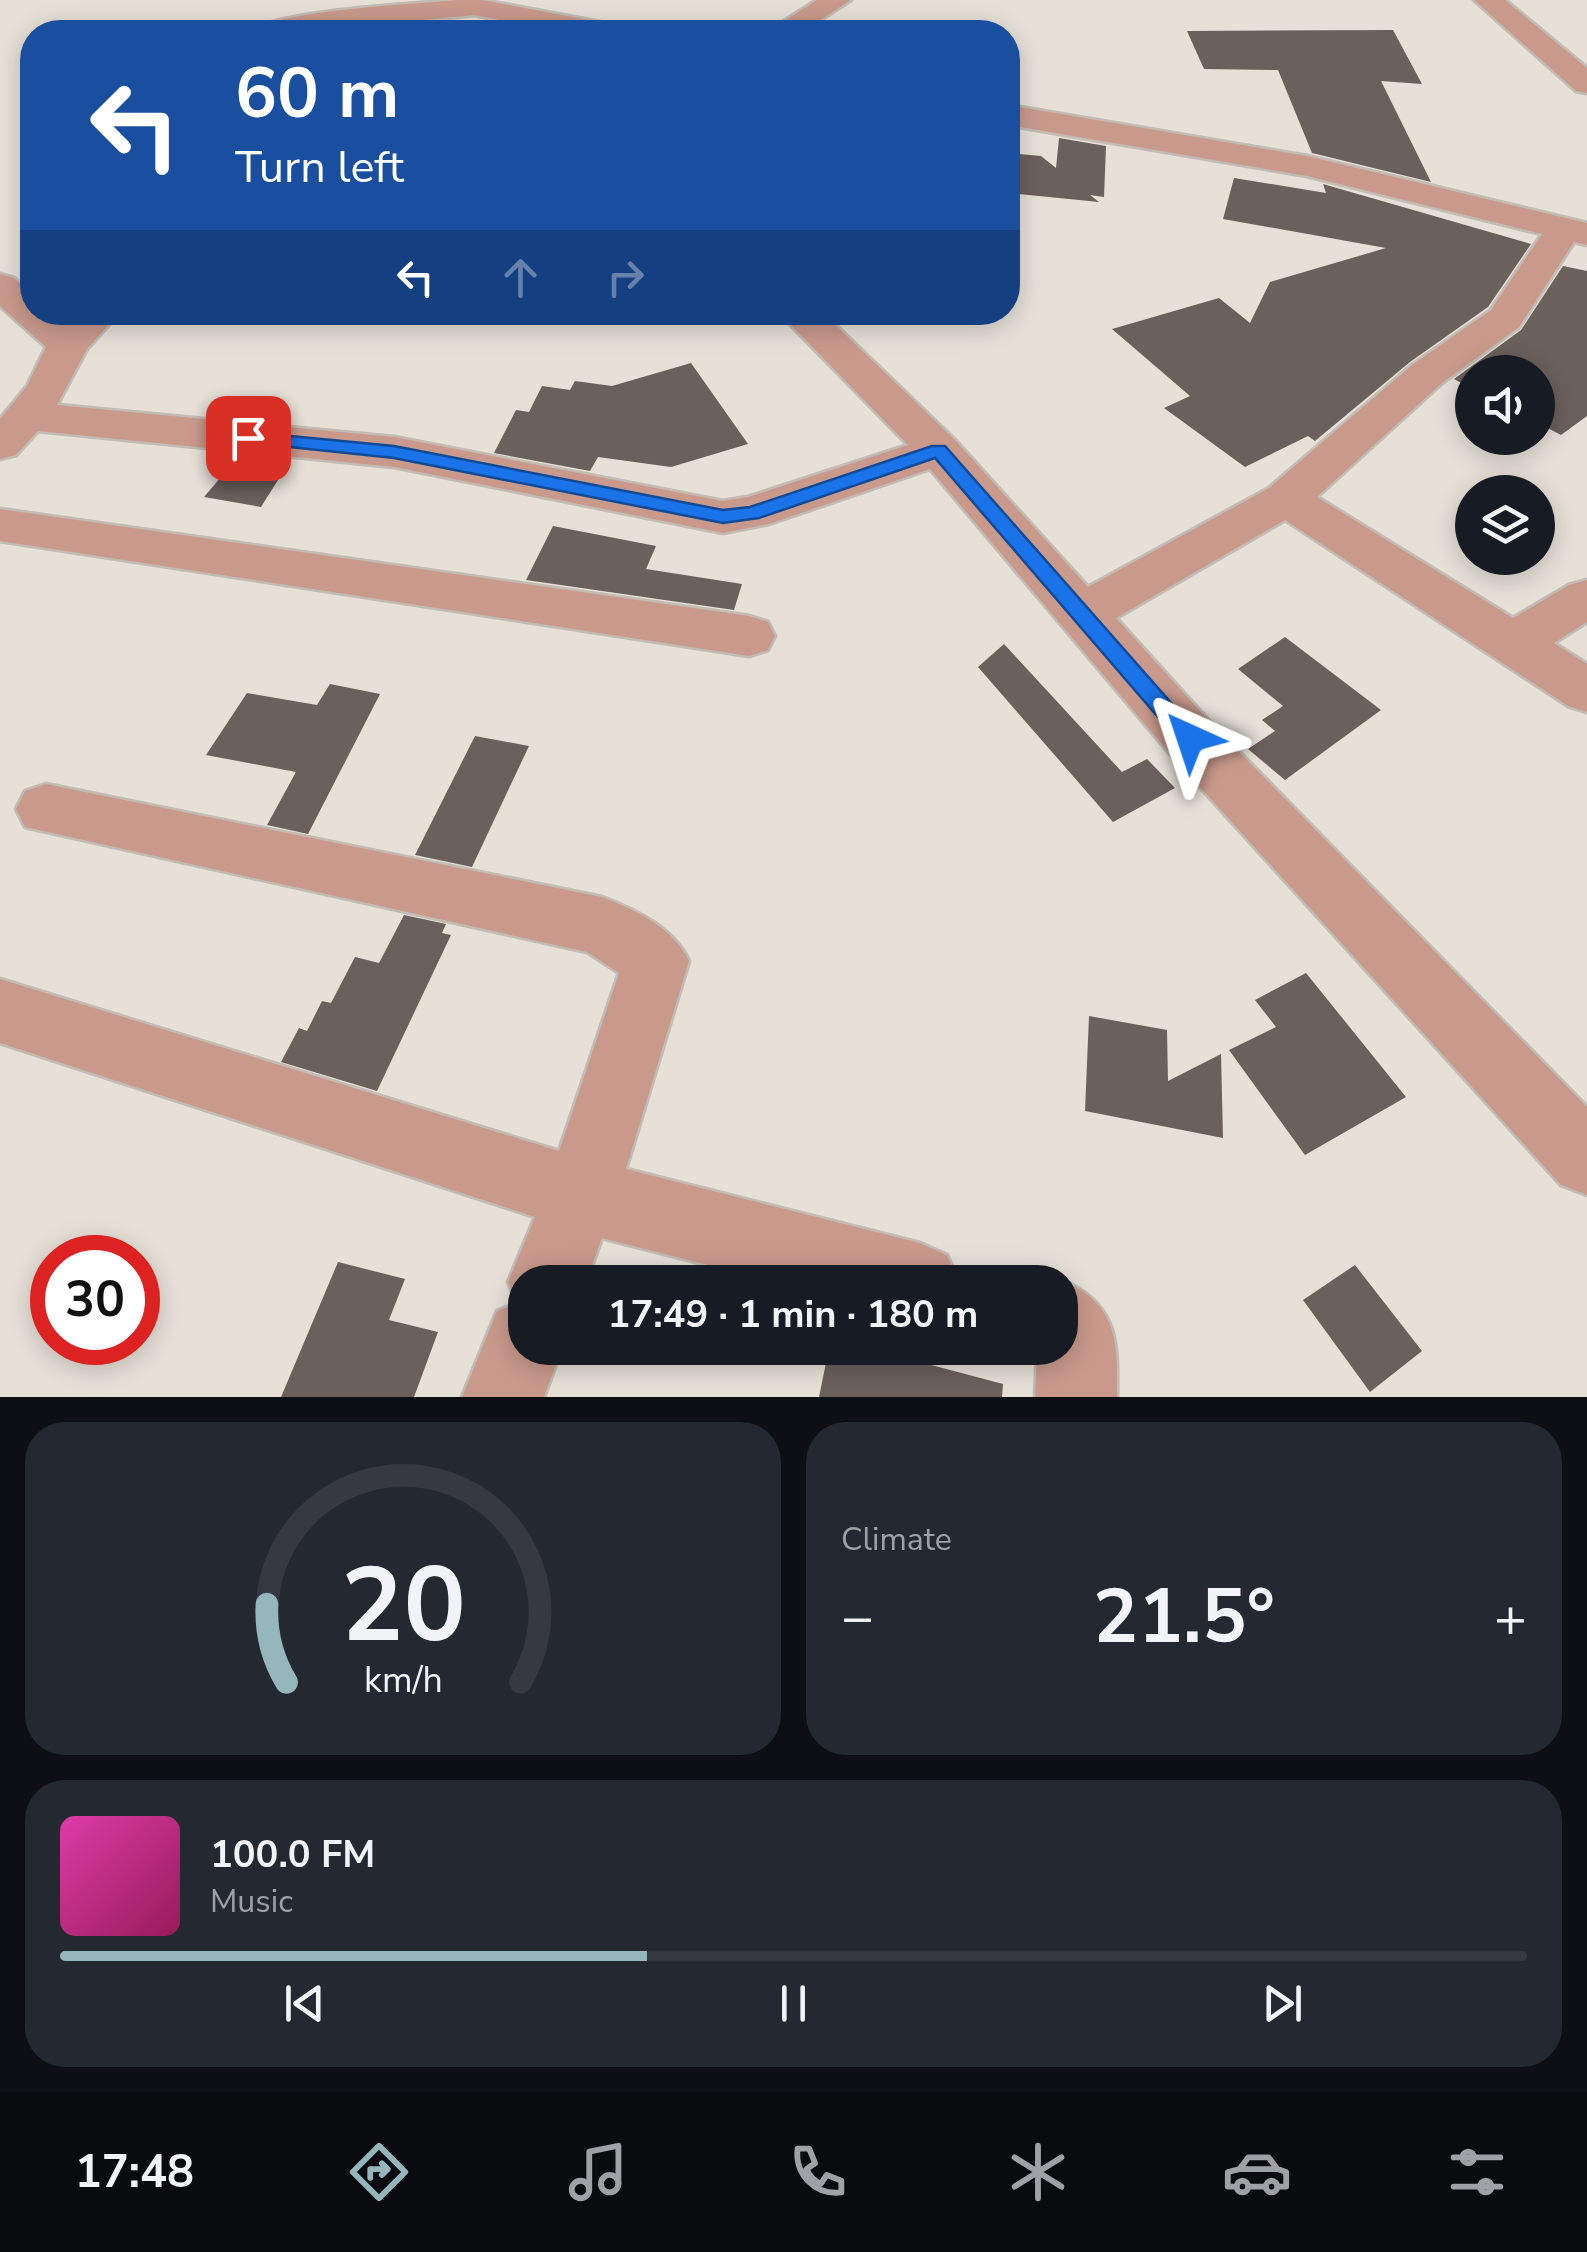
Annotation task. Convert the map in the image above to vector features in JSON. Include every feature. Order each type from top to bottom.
[{"type":"street","points":[[802,20],[836,0]]},
{"type":"street","points":[[1488,0],[1587,84]]},
{"type":"street","points":[[335,20],[472,3],[551,20]]},
{"type":"street","points":[[472,3],[501,20]]},
{"type":"street","points":[[1020,117],[1307,166],[1576,231],[1505,318],[1427,374],[1286,499],[1080,614]]},
{"type":"street","points":[[0,286],[20,303]]},
{"type":"street","points":[[45,325],[68,345]]},
{"type":"street","points":[[14,431],[56,378],[68,345],[87,325]]},
{"type":"street","points":[[811,325],[939,450],[1204,752],[1587,1159]]},
{"type":"street","points":[[14,431],[394,452],[723,517],[752,513],[939,450]]},
{"type":"street","points":[[1286,499],[1587,691]]},
{"type":"street","points":[[0,526],[749,636]]},
{"type":"street","points":[[1512,643],[1587,598]]},
{"type":"street","points":[[46,809],[602,926],[656,961],[581,1195],[554,1265]]},
{"type":"street","points":[[0,1011],[581,1195],[854,1265]]},
{"type":"street","points":[[502,1397],[515,1365]]},
{"type":"street","points":[[1076,1397],[1077,1365]]},
{"type":"building","points":[[1393,30],[1422,84],[1381,81],[1431,182],[1312,153],[1278,70],[1204,69],[1187,31]]},
{"type":"building","points":[[1059,138],[1106,146],[1104,197],[1090,195],[1099,202],[1020,194],[1020,154],[1041,156],[1056,168]]},
{"type":"building","points":[[1234,178],[1326,193],[1323,184],[1531,244],[1488,307],[1410,362],[1315,441],[1308,436],[1245,467],[1164,408],[1190,396],[1112,329],[1219,298],[1250,323],[1270,282],[1386,248],[1223,219]]},
{"type":"building","points":[[1563,266],[1587,271],[1587,416],[1561,435],[1555,432],[1555,355],[1487,355],[1521,330]]},
{"type":"building","points":[[691,363],[748,444],[671,467],[598,457],[590,471],[494,453],[516,410],[529,412],[542,386],[570,390],[575,381],[612,386]]},
{"type":"building","points":[[238,457],[288,464],[261,507],[204,497]]},
{"type":"building","points":[[553,526],[656,546],[646,569],[742,584],[734,610],[526,580]]},
{"type":"building","points":[[1285,637],[1381,710],[1285,780],[1248,749],[1275,731],[1262,720],[1283,706],[1238,669]]},
{"type":"building","points":[[1004,644],[1122,772],[1147,759],[1175,788],[1113,822],[978,667]]},
{"type":"building","points":[[330,684],[380,694],[308,834],[267,825],[296,772],[206,755],[247,693],[317,705]]},
{"type":"building","points":[[475,736],[529,746],[472,867],[415,855]]},
{"type":"building","points":[[404,915],[446,924],[442,933],[451,935],[377,1091],[281,1062],[299,1028],[307,1031],[322,1001],[331,1003],[355,957],[379,963]]},
{"type":"building","points":[[1306,973],[1406,1097],[1305,1155],[1229,1050],[1276,1027],[1255,1000]]},
{"type":"building","points":[[1089,1016],[1167,1030],[1168,1081],[1221,1054],[1223,1138],[1085,1111]]},
{"type":"building","points":[[338,1262],[405,1279],[389,1320],[438,1332],[414,1397],[281,1397]]},
{"type":"building","points":[[1355,1265],[1422,1351],[1370,1392],[1303,1300]]},
{"type":"building","points":[[826,1365],[931,1365],[1003,1384],[1002,1397],[819,1397]]},
{"type":"route","points":[[248,438],[394,452],[723,517],[752,513],[939,450],[1190,738]]}]
